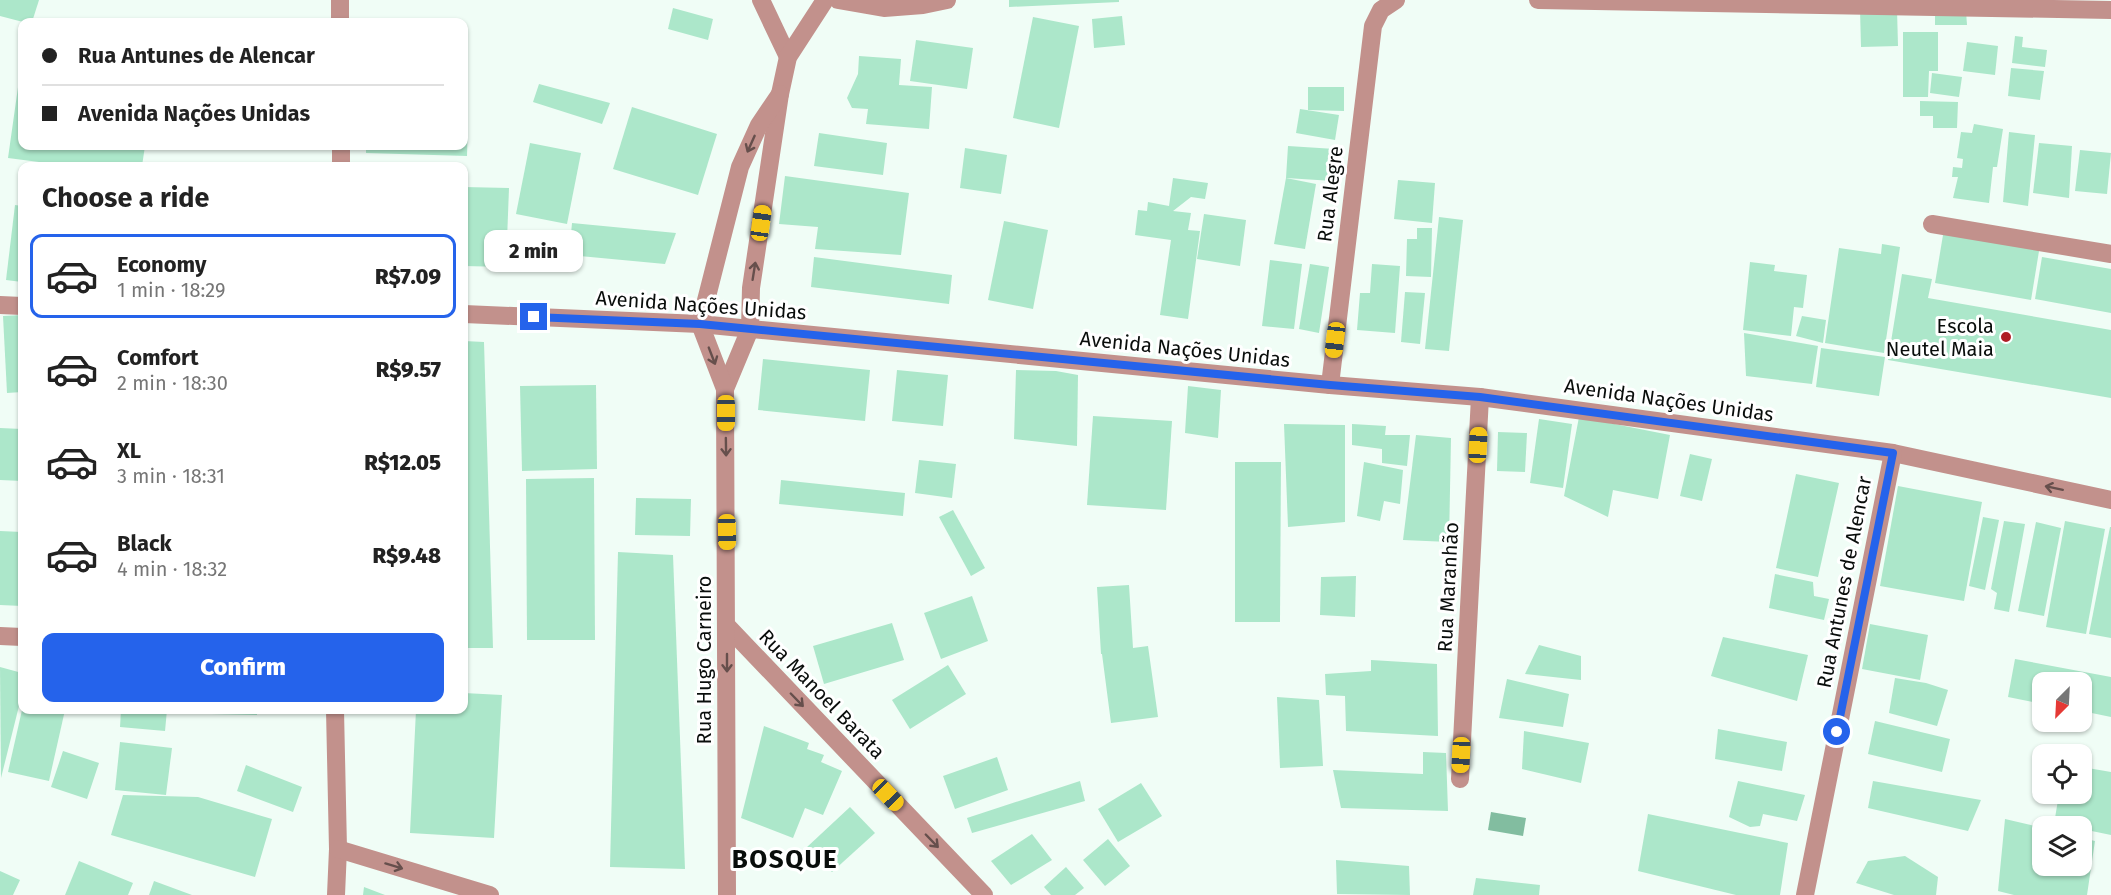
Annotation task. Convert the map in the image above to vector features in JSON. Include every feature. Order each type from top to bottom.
[{"type":"street","points":[[340,0],[340,18]]},
{"type":"street","points":[[761,0],[788,57]]},
{"type":"street","points":[[788,57],[825,0]]},
{"type":"street","points":[[838,0],[884,8],[923,5],[947,0]]},
{"type":"street","name":"Rua Alegre","points":[[1330,385],[1374,26],[1380,10],[1396,0]]},
{"type":"street","points":[[1538,0],[2111,10]]},
{"type":"street","name":"Rua Hugo Carneiro","points":[[725,389],[750,329],[751,288],[780,94],[788,57]]},
{"type":"street","points":[[700,324],[741,167],[759,125],[780,94]]},
{"type":"street","points":[[1932,224],[2111,254]]},
{"type":"street","points":[[0,305],[18,306]]},
{"type":"street","name":"Avenida Nações Unidas","points":[[468,314],[700,324],[1330,385],[1480,397],[1893,453],[2111,500]]},
{"type":"street","name":"Rua Hugo Carneiro","points":[[700,324],[725,389],[728,627],[727,895]]},
{"type":"street","name":"Rua Maranhão","points":[[1460,779],[1480,397]]},
{"type":"street","name":"Rua Antunes de Alencar","points":[[1805,895],[1893,453]]},
{"type":"street","name":"Rua Manoel Barata","points":[[728,627],[984,895]]},
{"type":"street","points":[[0,636],[18,637]]},
{"type":"street","points":[[323,895],[336,888],[338,849],[335,714]]},
{"type":"street","points":[[338,849],[490,895]]},
{"type":"shaded area","points":[[1491,812],[1526,818],[1523,836],[1488,830]]},
{"type":"building","points":[[0,0],[39,0],[33,18],[18,18],[18,21],[0,16]]},
{"type":"building","points":[[1009,0],[1119,0],[1119,2],[1009,7]]},
{"type":"building","points":[[673,8],[713,19],[708,40],[668,29]]},
{"type":"building","points":[[1860,9],[1897,9],[1898,46],[1861,47]]},
{"type":"building","points":[[1935,11],[1966,11],[1967,25],[1935,25]]},
{"type":"building","points":[[1122,16],[1125,45],[1094,48],[1092,19]]},
{"type":"building","points":[[1033,17],[1079,26],[1059,128],[1013,118]]},
{"type":"building","points":[[1903,32],[1938,32],[1938,71],[1929,71],[1928,97],[1903,97]]},
{"type":"building","points":[[2015,36],[2023,37],[2022,47],[2047,50],[2045,67],[2012,63]]},
{"type":"building","points":[[916,40],[973,48],[967,89],[910,81]]},
{"type":"building","points":[[1967,42],[1998,46],[1995,75],[1963,71]]},
{"type":"building","points":[[859,56],[901,59],[899,85],[932,87],[929,129],[866,124],[868,109],[852,108],[847,98],[858,74]]},
{"type":"building","points":[[2011,68],[2044,71],[2040,100],[2008,96]]},
{"type":"building","points":[[1932,73],[1962,77],[1959,97],[1930,93]]},
{"type":"building","points":[[539,84],[610,103],[602,124],[533,102]]},
{"type":"building","points":[[18,87],[18,150],[144,150],[143,162],[39,162],[8,158]]},
{"type":"building","points":[[1308,87],[1344,87],[1344,111],[1308,110]]},
{"type":"building","points":[[1920,101],[1958,102],[1957,128],[1933,128],[1933,116],[1920,116]]},
{"type":"building","points":[[632,107],[717,134],[698,195],[613,169]]},
{"type":"building","points":[[1300,109],[1339,115],[1335,140],[1296,133]]},
{"type":"building","points":[[1974,124],[2003,129],[1997,167],[1993,167],[1989,203],[1953,198],[1958,177],[1952,177],[1953,167],[1962,168],[1963,159],[1957,158],[1961,132],[1972,133]]},
{"type":"building","points":[[2009,132],[2035,135],[2028,206],[2003,202]]},
{"type":"building","points":[[819,133],[887,143],[883,175],[814,166]]},
{"type":"building","points":[[530,143],[581,153],[567,224],[516,214]]},
{"type":"building","points":[[2039,143],[2072,146],[2069,198],[2033,193]]},
{"type":"building","points":[[1288,146],[1335,149],[1333,181],[1286,178]]},
{"type":"building","points":[[965,148],[1007,155],[1001,194],[960,188]]},
{"type":"building","points":[[366,150],[467,150],[467,156],[366,153]]},
{"type":"building","points":[[2080,150],[2111,153],[2107,194],[2075,191]]},
{"type":"building","points":[[785,176],[909,193],[901,255],[815,249],[818,227],[779,224]]},
{"type":"building","points":[[1173,178],[1208,183],[1205,199],[1191,197],[1173,211],[1191,213],[1188,230],[1200,231],[1188,319],[1160,315],[1171,240],[1135,235],[1138,210],[1147,211],[1148,202],[1169,206]]},
{"type":"building","points":[[1286,178],[1316,184],[1305,249],[1274,244]]},
{"type":"building","points":[[1398,180],[1435,183],[1432,223],[1394,219]]},
{"type":"building","points":[[468,187],[509,188],[506,267],[468,266]]},
{"type":"building","points":[[15,205],[18,205],[18,282],[6,280]]},
{"type":"building","points":[[1204,214],[1246,220],[1240,266],[1197,259]]},
{"type":"building","points":[[1439,217],[1463,220],[1449,351],[1425,349]]},
{"type":"building","points":[[1004,221],[1048,230],[1033,309],[988,300]]},
{"type":"building","points":[[572,223],[676,233],[665,264],[569,255]]},
{"type":"building","points":[[1417,228],[1432,228],[1431,277],[1406,276],[1407,239],[1417,239]]},
{"type":"building","points":[[1944,229],[2040,245],[2031,300],[1935,283]]},
{"type":"building","points":[[1882,244],[1900,247],[1884,353],[1825,343],[1839,248],[1881,254]]},
{"type":"building","points":[[814,257],[952,275],[949,304],[811,287]]},
{"type":"building","points":[[2042,257],[2111,269],[2111,313],[2035,299]]},
{"type":"building","points":[[1270,260],[1302,264],[1294,329],[1262,326]]},
{"type":"building","points":[[1750,262],[1775,265],[1774,271],[1807,275],[1803,308],[1794,307],[1791,336],[1743,330]]},
{"type":"building","points":[[1310,264],[1329,267],[1319,333],[1299,329]]},
{"type":"building","points":[[1372,264],[1400,266],[1395,333],[1357,330],[1360,293],[1370,293]]},
{"type":"building","points":[[1902,274],[1932,279],[1928,298],[2111,330],[2111,398],[1888,360]]},
{"type":"building","points":[[1405,292],[1425,293],[1420,344],[1401,342]]},
{"type":"building","points":[[18,315],[18,392],[7,393],[3,316]]},
{"type":"building","points":[[1802,316],[1826,320],[1823,343],[1796,336]]},
{"type":"building","points":[[1744,333],[1818,346],[1812,384],[1746,376]]},
{"type":"building","points":[[468,341],[484,342],[493,648],[468,648]]},
{"type":"building","points":[[1821,348],[1885,357],[1879,396],[1816,387]]},
{"type":"building","points":[[763,359],[870,370],[865,421],[758,410]]},
{"type":"building","points":[[897,370],[948,375],[943,426],[892,421]]},
{"type":"building","points":[[1016,370],[1056,371],[1078,375],[1077,446],[1014,439]]},
{"type":"building","points":[[596,385],[597,469],[522,471],[520,386]]},
{"type":"building","points":[[1188,386],[1221,390],[1218,438],[1185,433]]},
{"type":"building","points":[[1093,416],[1172,421],[1166,510],[1087,505]]},
{"type":"building","points":[[1579,417],[1670,435],[1658,499],[1613,490],[1608,517],[1564,496]]},
{"type":"building","points":[[1539,419],[1572,424],[1563,488],[1530,483]]},
{"type":"building","points":[[1284,424],[1345,425],[1345,522],[1288,527]]},
{"type":"building","points":[[1352,424],[1386,426],[1385,435],[1410,435],[1407,466],[1382,463],[1382,449],[1352,445]]},
{"type":"building","points":[[0,428],[18,429],[18,481],[0,480]]},
{"type":"building","points":[[1498,432],[1527,433],[1525,472],[1497,471]]},
{"type":"building","points":[[1416,435],[1451,438],[1449,542],[1403,540]]},
{"type":"building","points":[[1690,454],[1712,459],[1702,501],[1680,496]]},
{"type":"building","points":[[919,460],[956,464],[952,498],[915,493]]},
{"type":"building","points":[[1235,462],[1281,462],[1280,622],[1235,622]]},
{"type":"building","points":[[1364,462],[1403,470],[1400,504],[1384,501],[1380,521],[1357,516]]},
{"type":"building","points":[[1796,474],[1839,483],[1818,577],[1776,568]]},
{"type":"building","points":[[594,478],[595,640],[527,640],[526,479]]},
{"type":"building","points":[[781,480],[905,493],[903,516],[779,504]]},
{"type":"building","points":[[1898,486],[1982,502],[1964,601],[1880,586]]},
{"type":"building","points":[[636,498],[691,499],[690,536],[635,535]]},
{"type":"building","points":[[953,510],[985,568],[971,576],[939,517]]},
{"type":"building","points":[[1983,517],[1999,520],[1985,590],[1969,586]]},
{"type":"building","points":[[2004,521],[2025,524],[2009,612],[1994,609],[1997,593],[1991,589]]},
{"type":"building","points":[[2065,521],[2105,529],[2086,634],[2046,627]]},
{"type":"building","points":[[2036,522],[2061,528],[2044,616],[2018,611]]},
{"type":"building","points":[[2111,527],[2111,638],[2089,634]]},
{"type":"building","points":[[0,531],[18,532],[18,606],[0,605]]},
{"type":"building","points":[[618,552],[673,555],[685,869],[610,867]]},
{"type":"building","points":[[1775,574],[1813,582],[1814,596],[1829,599],[1824,620],[1769,608]]},
{"type":"building","points":[[1356,576],[1355,617],[1320,615],[1321,577]]},
{"type":"building","points":[[1129,585],[1133,648],[1148,646],[1158,717],[1111,723],[1101,654],[1097,587]]},
{"type":"building","points":[[972,596],[988,641],[941,659],[924,613]]},
{"type":"building","points":[[892,623],[904,660],[824,684],[813,646]]},
{"type":"building","points":[[1870,624],[1928,635],[1920,680],[1862,669]]},
{"type":"building","points":[[1723,637],[1808,655],[1797,701],[1711,676]]},
{"type":"building","points":[[1539,645],[1581,656],[1581,680],[1525,674]]},
{"type":"building","points":[[2015,659],[2084,672],[2032,672],[2032,702],[2008,697]]},
{"type":"building","points":[[1371,660],[1437,664],[1438,736],[1346,731],[1345,696],[1326,695],[1325,674],[1371,671]]},
{"type":"building","points":[[948,665],[966,694],[910,729],[892,700]]},
{"type":"building","points":[[0,667],[18,672],[18,710],[1,778]]},
{"type":"building","points":[[2092,673],[2111,677],[2111,717],[2092,713]]},
{"type":"building","points":[[1895,678],[1926,683],[1948,690],[1937,726],[1889,713]]},
{"type":"building","points":[[1507,679],[1569,694],[1563,727],[1499,718]]},
{"type":"building","points":[[468,693],[502,695],[494,838],[410,833],[416,714],[468,714]]},
{"type":"building","points":[[1277,697],[1319,700],[1323,766],[1280,768]]},
{"type":"building","points":[[21,714],[64,714],[49,781],[8,772]]},
{"type":"building","points":[[121,714],[167,714],[165,731],[120,727]]},
{"type":"building","points":[[211,714],[257,714],[257,715]]},
{"type":"building","points":[[1875,721],[1950,739],[1942,772],[1868,754]]},
{"type":"building","points":[[764,726],[809,743],[807,749],[824,755],[821,762],[842,771],[823,815],[805,808],[793,838],[741,818]]},
{"type":"building","points":[[1718,729],[1787,742],[1782,771],[1715,759]]},
{"type":"building","points":[[1524,731],[1589,743],[1581,783],[1522,769]]},
{"type":"building","points":[[120,742],[172,748],[166,795],[115,790]]},
{"type":"building","points":[[63,751],[99,763],[87,799],[51,787]]},
{"type":"building","points":[[1423,752],[1446,753],[1448,811],[1341,808],[1333,770],[1423,774]]},
{"type":"building","points":[[997,757],[1008,790],[955,809],[943,776]]},
{"type":"building","points":[[246,765],[302,787],[293,812],[237,791]]},
{"type":"building","points":[[2092,769],[2111,772],[2111,835],[2092,831],[2092,816],[2055,816],[2057,804],[2092,804]]},
{"type":"building","points":[[1080,781],[1085,801],[972,833],[967,818]]},
{"type":"building","points":[[1738,781],[1805,795],[1797,821],[1763,814],[1760,826],[1750,827],[1729,817]]},
{"type":"building","points":[[1873,781],[1981,800],[1968,831],[1868,808]]},
{"type":"building","points":[[1141,783],[1162,816],[1118,842],[1098,809]]},
{"type":"building","points":[[123,795],[198,797],[272,819],[255,877],[111,835]]},
{"type":"building","points":[[850,807],[875,833],[832,872],[806,848]]},
{"type":"building","points":[[1648,814],[1788,843],[1780,895],[1736,895],[1638,871]]},
{"type":"building","points":[[2005,819],[2032,825],[2032,876],[2090,876],[2087,895],[2014,895],[1998,891]]},
{"type":"building","points":[[1032,834],[1052,860],[1011,885],[991,861]]},
{"type":"building","points":[[1108,839],[1130,866],[1105,886],[1083,860]]},
{"type":"building","points":[[2092,840],[2095,841],[2092,861]]},
{"type":"building","points":[[1905,856],[1938,877],[1936,895],[1894,895],[1856,883],[1868,861]]},
{"type":"building","points":[[1336,860],[1409,866],[1410,895],[1337,894]]},
{"type":"building","points":[[79,861],[133,883],[128,895],[65,895]]},
{"type":"building","points":[[1066,867],[1084,888],[1075,895],[1051,895],[1044,887]]},
{"type":"building","points":[[0,871],[20,880],[13,895],[0,895]]},
{"type":"building","points":[[1476,878],[1540,885],[1539,895],[1473,895]]},
{"type":"building","points":[[154,881],[192,895],[149,895]]},
{"type":"building","points":[[364,887],[385,895],[363,895]]},
{"type":"place","name":"Escola Neutel Maia","points":[[2006,337]]},
{"type":"district","name":"BOSQUE","points":[[785,859]]},
{"type":"route","points":[[534,317],[700,324],[1330,385],[1480,397],[1893,453],[1837,732]]}]
